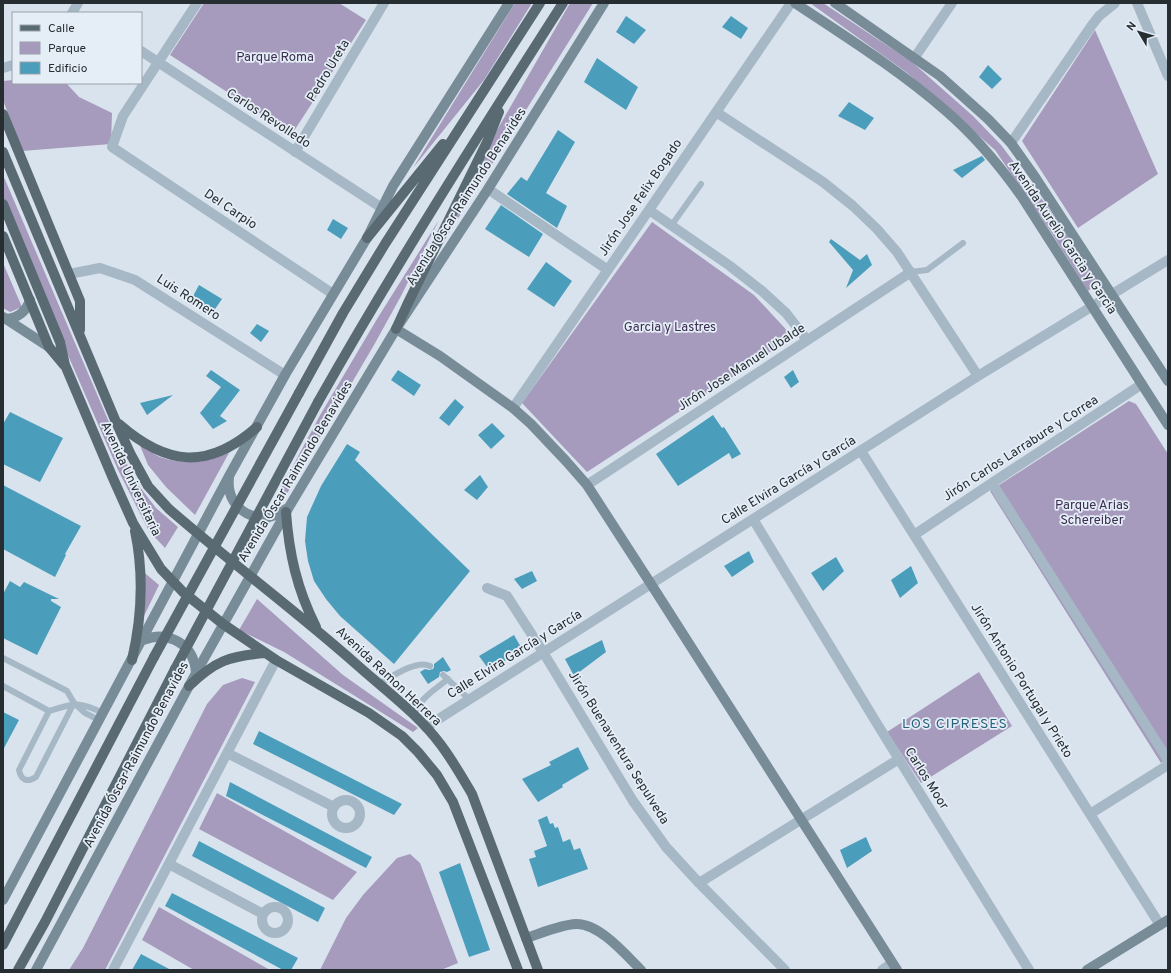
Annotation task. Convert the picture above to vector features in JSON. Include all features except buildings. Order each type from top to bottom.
[{"type":"main road","points":[[4,897],[143,640],[229,476],[285,375],[367,238],[393,186],[509,3]]},
{"type":"main road","points":[[3,946],[154,657],[343,313],[385,244],[540,3]]},
{"type":"main road","name":"Avenida Óscar Raimundo Benavides","points":[[18,970],[175,669],[318,402],[371,309],[563,3]]},
{"type":"main road","name":"Avenida Óscar Raimundo Benavides","points":[[36,970],[196,673],[287,509],[396,329],[488,189],[604,3]]},
{"type":"main road","name":"Avenida Aurelio Garcia y Garcia","points":[[795,3],[917,87],[966,129],[1004,172],[1026,204],[1168,425]]},
{"type":"main road","name":"Avenida Aurelio Garcia y Garcia","points":[[835,3],[940,76],[988,119],[1011,144],[1035,177],[1168,381]]},
{"type":"main road","points":[[512,83],[487,142],[406,305],[396,329],[440,356],[513,408],[566,460],[587,485],[895,966]]},
{"type":"main road","points":[[367,238],[482,95]]},
{"type":"main road","name":"Avenida Universitaria","points":[[3,114],[80,301],[80,336]]},
{"type":"main road","name":"Avenida Universitaria","points":[[3,152],[131,455],[148,486],[169,509],[199,535]]},
{"type":"main road","name":"Avenida Universitaria","points":[[3,204],[60,342],[64,365],[133,523],[158,564],[173,583],[223,624]]},
{"type":"main road","name":"Avenida Universitaria","points":[[3,236],[49,347],[64,365]]},
{"type":"main road","points":[[4,318],[13,318],[20,315],[25,310],[30,300]]},
{"type":"main road","points":[[4,318],[49,347]]},
{"type":"main road","points":[[116,422],[134,437],[153,448],[167,454],[186,458],[202,456],[224,449],[242,439],[257,427]]},
{"type":"main road","points":[[229,476],[229,487],[232,496],[237,505],[248,514],[267,518],[287,509],[289,544],[294,570],[305,604],[318,631]]},
{"type":"main road","points":[[132,660],[139,621],[141,590],[138,545],[133,523]]},
{"type":"main road","name":"Avenida Ramon Herrera","points":[[199,535],[318,631],[426,727],[441,745],[472,794],[538,970]]},
{"type":"main road","points":[[223,624],[276,660],[369,712],[391,727],[418,752],[437,775],[453,802],[518,970]]},
{"type":"main road","points":[[143,640],[158,636],[168,637],[178,642],[190,652],[196,673]]},
{"type":"main road","points":[[189,686],[208,669],[220,662],[238,656],[265,653]]},
{"type":"main road","points":[[1088,970],[1164,923]]},
{"type":"main road","points":[[526,938],[565,926],[578,924],[588,926],[616,945],[641,970]]},
{"type":"street","points":[[159,63],[197,3]]},
{"type":"street","name":"Pedro Ureta","points":[[296,152],[384,3]]},
{"type":"street","name":"Jirón Jose Felix Bogado","points":[[513,408],[791,3]]},
{"type":"street","points":[[914,57],[952,3]]},
{"type":"street","points":[[1011,144],[1092,25],[1099,16],[1115,3]]},
{"type":"street","points":[[1137,3],[1168,76]]},
{"type":"street","name":"Carlos Revolledo","points":[[142,52],[382,208]]},
{"type":"street","name":"Del Carpio","points":[[159,63],[123,116],[112,147],[333,294]]},
{"type":"street","points":[[716,112],[829,186],[877,229],[897,252],[911,272],[978,376]]},
{"type":"street","points":[[488,189],[608,270]]},
{"type":"street","points":[[649,210],[730,266],[762,291],[786,313],[807,340]]},
{"type":"street","name":"Calle Elvira García y García","points":[[426,727],[978,376],[1168,260]]},
{"type":"street","name":"Luis Romero","points":[[69,274],[100,268],[135,280],[285,375]]},
{"type":"street","name":"Jirón Jose Manuel Ubalde","points":[[587,485],[911,272]]},
{"type":"street","name":"Jirón Carlos Larrabure y Correa","points":[[914,535],[1142,384]]},
{"type":"street","name":"Jirón Antonio Portugal y Prieto","points":[[861,451],[1090,814],[1164,923]]},
{"type":"street","points":[[992,483],[1168,760]]},
{"type":"street","name":"Carlos Moor","points":[[753,519],[1029,970]]},
{"type":"street","name":"Jirón Buenaventura Sepulveda","points":[[487,588],[507,596],[543,652],[633,801],[666,847],[699,883],[785,970]]},
{"type":"street","points":[[113,970],[276,660]]},
{"type":"street","points":[[228,753],[334,807]]},
{"type":"street","points":[[699,883],[899,759]]},
{"type":"street","points":[[1090,814],[1168,764]]},
{"type":"street","points":[[169,864],[262,914]]},
{"type":"street","points":[[882,970],[895,966]]},
{"type":"lane","points":[[671,226],[702,184]]},
{"type":"lane","points":[[911,272],[927,270],[963,243]]},
{"type":"lane","points":[[3,658],[67,692],[74,703]]},
{"type":"lane","points":[[378,684],[417,665],[426,664],[430,666]]},
{"type":"lane","points":[[443,675],[470,699]]},
{"type":"lane","points":[[415,717],[415,710],[420,703],[448,679]]},
{"type":"lane","points":[[3,686],[49,711]]},
{"type":"lane","points":[[74,703],[36,777],[31,781],[25,780],[21,776],[20,770],[49,711],[74,703],[89,706],[101,717]]},
{"type":"green space","name":"Parque Roma","points":[[204,3],[339,3],[366,20],[292,134],[170,55]]},
{"type":"green space","points":[[515,3],[532,3],[484,80],[413,168]]},
{"type":"green space","points":[[570,3],[593,3],[442,244],[481,158]]},
{"type":"green space","points":[[810,3],[823,3],[912,62],[973,116],[1001,145],[1059,222],[1098,283],[1088,291],[1049,229],[995,150],[906,72]]},
{"type":"green space","points":[[1095,30],[1158,174],[1078,228],[1022,141]]},
{"type":"green space","points":[[12,80],[12,84],[67,84],[79,97],[112,113],[111,144],[22,151],[3,100],[3,81]]},
{"type":"green space","points":[[3,175],[133,478],[156,508],[178,527],[165,548],[149,531],[118,470],[3,206]]},
{"type":"green space","points":[[439,220],[401,296],[374,345],[254,550],[250,547],[319,417],[377,319]]},
{"type":"green space","name":"Garcia y Lastres","points":[[652,222],[754,295],[793,337],[587,472],[522,403]]},
{"type":"green space","points":[[3,263],[22,307],[10,312],[3,308]]},
{"type":"green space","name":"Parque Arias Schereiber","points":[[1129,401],[1136,404],[1168,454],[1168,758],[1161,763],[990,491]]},
{"type":"green space","points":[[139,443],[160,457],[169,460],[187,462],[214,459],[230,451],[195,515],[166,487],[148,465]]},
{"type":"green space","points":[[140,569],[159,585],[143,618]]},
{"type":"green space","points":[[257,599],[343,675],[418,728],[413,732],[284,652],[239,630]]},
{"type":"green space","points":[[979,672],[1012,726],[921,783],[887,732]]},
{"type":"green space","points":[[242,678],[255,682],[105,970],[69,970],[83,948],[207,704],[223,685]]},
{"type":"green space","points":[[217,793],[357,872],[333,900],[199,829]]},
{"type":"green space","points":[[410,854],[420,863],[458,963],[441,970],[320,970],[346,918],[363,895],[397,858]]},
{"type":"green space","points":[[159,907],[270,970],[194,970],[142,940]]},
{"type":"district","name":"LOS CIPRESES","points":[[955,724]]}]
